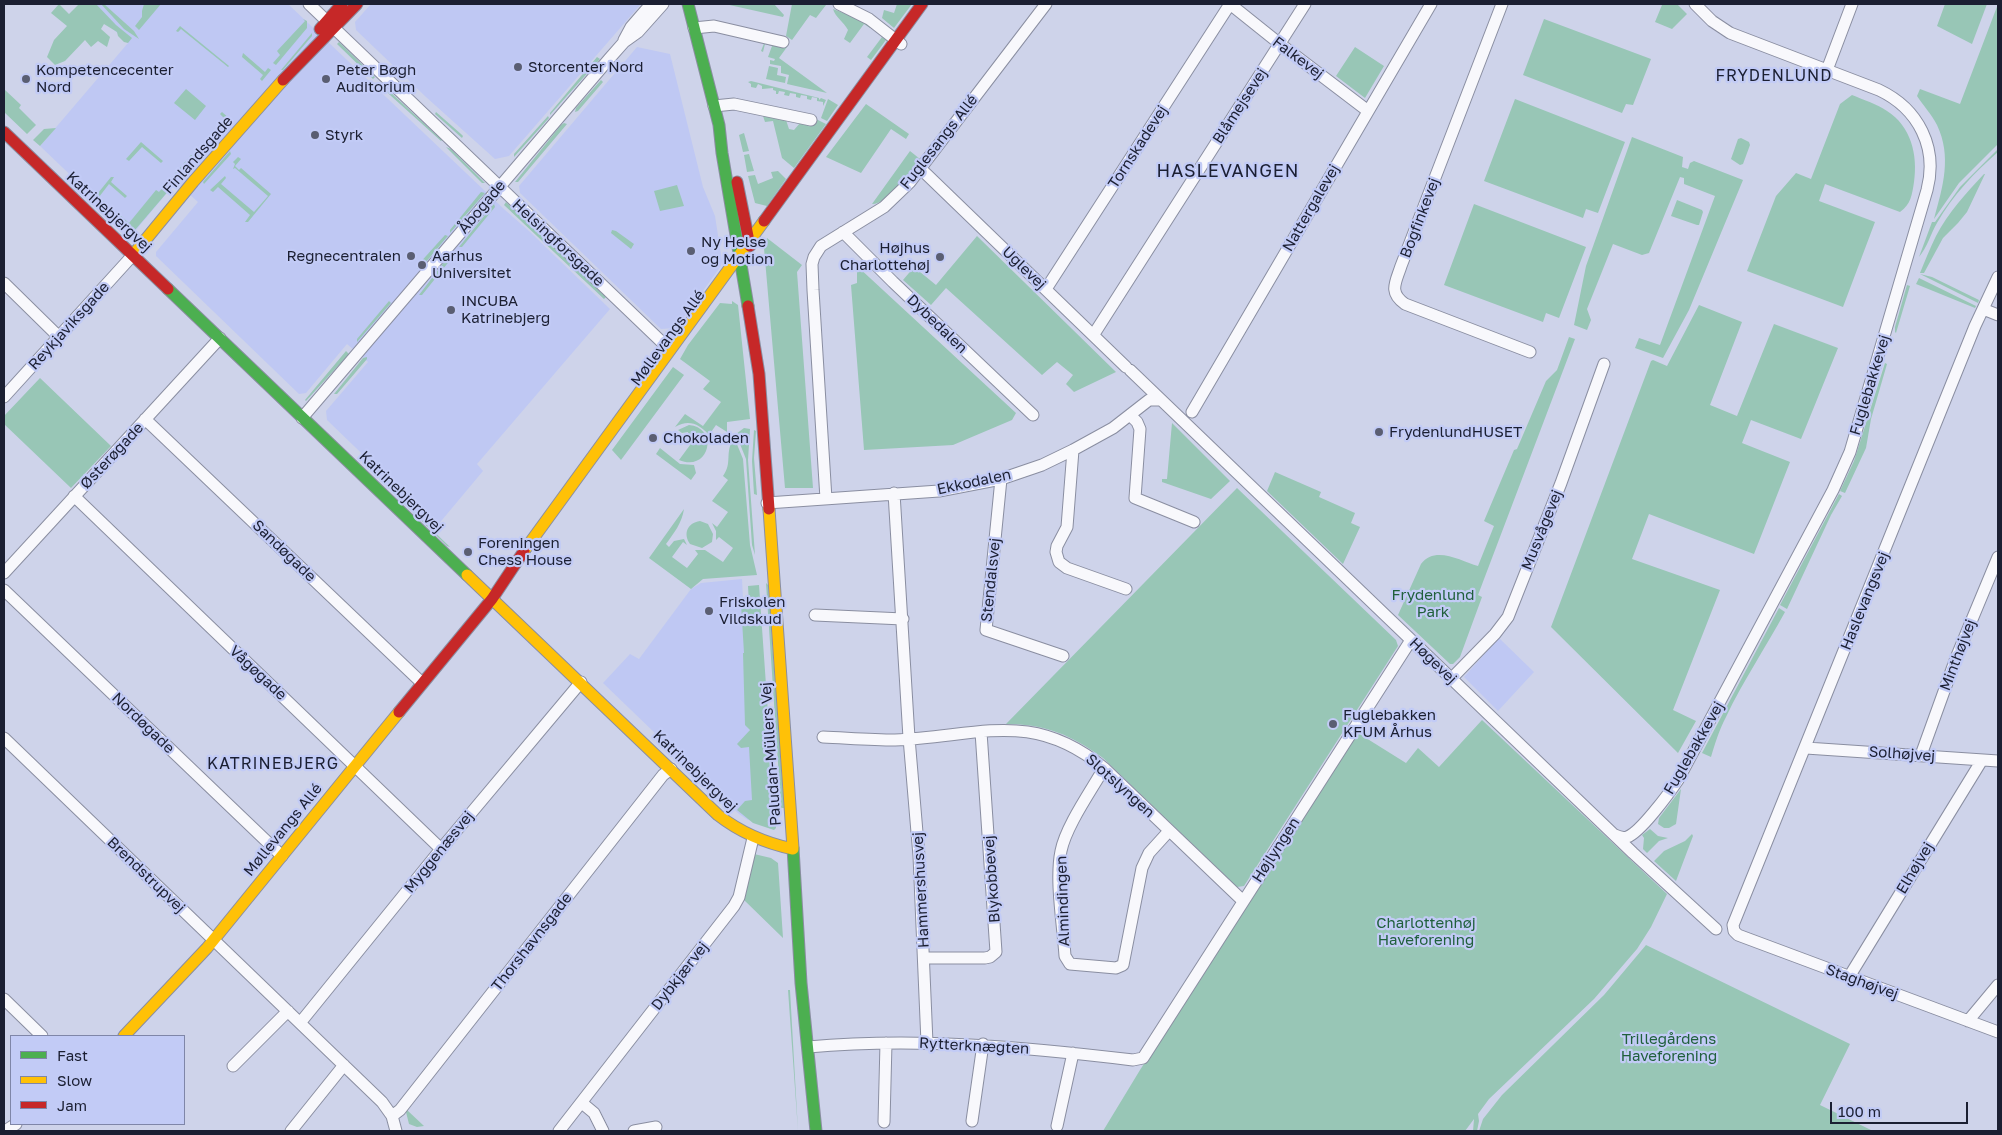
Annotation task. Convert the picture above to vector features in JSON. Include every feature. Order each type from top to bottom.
[{"type":"street","name":"Helsingforsgade","points":[[309,4],[670,349]]},
{"type":"street","name":"Finlandsgade","points":[[331,25],[342,4]]},
{"type":"street","name":"Finlandsgade","points":[[133,255],[193,182],[348,4]]},
{"type":"street","name":"Finlandsgade","points":[[331,25],[357,4]]},
{"type":"street","name":"Åbogade","points":[[624,42],[631,27],[651,4]]},
{"type":"street","name":"Åbogade","points":[[302,418],[624,42],[638,32],[663,4]]},
{"type":"street","name":"Paludan-Müllers Vej","points":[[688,4],[719,125],[722,153],[745,252],[759,374],[801,983],[816,1131]]},
{"type":"street","points":[[839,4],[869,19],[898,42]]},
{"type":"street","name":"Møllevangs Allé","points":[[898,42],[922,4]]},
{"type":"street","name":"Møllevangs Allé","points":[[125,1035],[181,977],[213,940],[422,683],[495,595],[504,587],[898,42],[929,4]]},
{"type":"street","name":"Fuglesangs Allé","points":[[826,498],[812,270],[817,251],[827,241],[884,206],[910,182],[1046,4]]},
{"type":"street","name":"Falkevej","points":[[1230,4],[1368,110]]},
{"type":"street","name":"Tornskadevej","points":[[1046,290],[1230,4]]},
{"type":"street","name":"Blåmejsevej","points":[[1094,334],[1305,4]]},
{"type":"street","name":"Nattergalevej","points":[[1192,412],[1431,4]]},
{"type":"street","name":"Bogfinkevej","points":[[1502,4],[1401,266],[1394,291],[1395,296],[1405,304],[1530,352]]},
{"type":"street","name":"Fuglebakkevej","points":[[1615,835],[1625,838],[1630,836],[1657,809],[1678,780],[1833,490],[1850,452],[1927,190],[1930,173],[1928,148],[1922,130],[1905,106],[1888,94],[1730,33],[1712,21],[1695,4]]},
{"type":"street","points":[[1827,70],[1852,4]]},
{"type":"street","points":[[694,28],[714,26],[783,42]]},
{"type":"street","points":[[714,106],[734,104],[811,120]]},
{"type":"street","name":"Katrinebjergvej","points":[[4,132],[302,418],[495,595],[573,690],[671,768],[729,825],[753,838],[793,849]]},
{"type":"street","name":"Uglevej","points":[[921,168],[1128,368]]},
{"type":"street","name":"Dybedalen","points":[[843,232],[1033,415]]},
{"type":"street","name":"Møllevangs Allé","points":[[495,595],[499,584],[670,349],[745,252]]},
{"type":"street","name":"Reykjaviksgade","points":[[4,397],[133,255]]},
{"type":"street","name":"Haslevangsvej","points":[[1733,925],[1982,309],[1998,277]]},
{"type":"street","points":[[4,283],[59,337]]},
{"type":"street","points":[[1982,309],[1998,314]]},
{"type":"street","name":"Østerøgade","points":[[4,573],[220,338]]},
{"type":"street","name":"Musvågevej","points":[[1451,679],[1495,634],[1508,616],[1561,483],[1604,364]]},
{"type":"street","name":"Høgevej","points":[[1128,368],[1410,640],[1716,929]]},
{"type":"street","name":"Ekkodalen","points":[[768,503],[939,491],[1001,479],[1042,465],[1073,450],[1100,435],[1150,400],[1160,400]]},
{"type":"street","points":[[1130,415],[1137,422],[1140,429],[1135,498],[1194,522]]},
{"type":"street","name":"Sandøgade","points":[[145,419],[422,683]]},
{"type":"street","points":[[1073,450],[1067,526],[1057,546],[1057,558],[1062,566],[1126,589]]},
{"type":"street","name":"Stendalsvej","points":[[1001,479],[986,630],[1063,656]]},
{"type":"street","name":"Hammershusvej","points":[[894,493],[909,738],[920,856],[927,1043]]},
{"type":"street","name":"Vågøgade","points":[[74,496],[356,765],[441,849]]},
{"type":"street","name":"Minthøjvej","points":[[1921,755],[1956,658],[1998,557]]},
{"type":"street","name":"Nordøgade","points":[[4,590],[282,856]]},
{"type":"street","points":[[815,615],[903,619]]},
{"type":"street","name":"Højlyngen","points":[[1140,1060],[1145,1055],[1410,640]]},
{"type":"street","name":"Myggenæsvej","points":[[300,1023],[573,690]]},
{"type":"street","name":"Slotslyngen","points":[[909,738],[1013,730],[1044,735],[1072,746],[1088,755],[1104,768],[1243,901]]},
{"type":"street","name":"Blykobbevej","points":[[924,958],[985,958],[990,957],[996,952],[981,732]]},
{"type":"street","points":[[823,736],[896,740],[909,738]]},
{"type":"street","name":"Brendstrupvej","points":[[6,746],[382,1102],[392,1116],[397,1131],[406,1131]]},
{"type":"street","name":"Solhøjvej","points":[[1806,748],[1998,761]]},
{"type":"street","name":"Elhøjvej","points":[[1849,977],[1982,760]]},
{"type":"street","name":"Thorshavnsgade","points":[[392,1116],[400,1110],[663,775],[671,768]]},
{"type":"street","name":"Almindingen","points":[[1104,768],[1068,832],[1061,851],[1059,878],[1066,959],[1070,964],[1116,968],[1123,965],[1142,868],[1149,853],[1169,831]]},
{"type":"street","name":"Dybkjærvej","points":[[559,1131],[734,906],[742,885],[753,838]]},
{"type":"street","name":"Staghøjvej","points":[[1733,925],[1734,931],[1738,935],[1998,1032]]},
{"type":"street","points":[[1968,1021],[1998,985]]},
{"type":"street","points":[[4,999],[41,1035]]},
{"type":"street","points":[[233,1066],[288,1011]]},
{"type":"street","points":[[884,1122],[886,1043]]},
{"type":"street","name":"Rytterknægten","points":[[808,1047],[886,1043],[983,1044],[1140,1060]]},
{"type":"street","points":[[972,1121],[983,1044]]},
{"type":"street","points":[[1057,1126],[1073,1053]]},
{"type":"street","points":[[291,1131],[344,1065]]},
{"type":"street","points":[[582,1102],[594,1114],[603,1131]]},
{"type":"street","points":[[634,1131],[656,1127]]},
{"type":"shaded area","name":"Aarhus Universitet","points":[[86,4],[288,4],[610,309],[477,464],[483,471],[437,526],[327,420],[326,411],[368,362],[347,344],[306,393],[299,394],[156,256],[156,252],[198,202],[176,182],[136,230],[128,230],[40,146],[128,43]]},
{"type":"shaded area","name":"Storcenter Nord","points":[[371,4],[641,4],[509,156],[495,159],[356,30],[355,22]]},
{"type":"shaded area","points":[[637,47],[670,54],[703,187],[715,216],[722,261],[721,266],[676,328],[661,329],[520,193],[519,186]]},
{"type":"shaded area","points":[[742,579],[754,817],[748,820],[739,814],[603,683],[630,654],[639,659],[691,589],[701,583]]},
{"type":"shaded area","points":[[1499,638],[1534,672],[1498,711],[1464,677]]},
{"type":"green space","points":[[59,4],[69,14],[79,4],[96,4],[116,25],[132,38],[128,43],[124,42],[117,32],[104,24],[101,29],[110,37],[107,47],[98,41],[91,47],[85,40],[65,61],[55,65],[47,57],[54,40],[67,26],[51,13]]},
{"type":"green space","points":[[101,4],[104,4],[134,31],[139,39],[124,29]]},
{"type":"green space","points":[[144,4],[161,4],[139,30],[135,26],[142,17]]},
{"type":"green space","points":[[725,4],[774,4],[784,15],[783,17]]},
{"type":"green space","points":[[792,4],[826,5],[816,18],[810,15],[792,40],[786,36]]},
{"type":"green space","points":[[897,4],[912,4],[894,28],[882,18],[884,10],[894,13]]},
{"type":"green space","points":[[1660,4],[1677,4],[1687,14],[1672,29],[1655,22],[1662,5]]},
{"type":"green space","points":[[1945,4],[1987,4],[1972,44],[1937,26]]},
{"type":"green space","points":[[1998,4],[1998,144],[1959,183],[1934,219],[1945,172],[1944,149],[1937,125],[1917,96],[1920,89],[1960,104]]},
{"type":"green space","points":[[833,9],[854,17],[870,26],[870,28],[864,24],[850,43],[844,39],[848,30]]},
{"type":"green space","points":[[303,19],[307,21],[307,28],[276,65],[273,63],[280,55],[277,51],[305,21]]},
{"type":"green space","points":[[1544,19],[1651,59],[1633,105],[1626,104],[1622,113],[1523,75]]},
{"type":"green space","points":[[180,26],[229,66],[181,29],[178,32],[176,31]]},
{"type":"green space","points":[[312,33],[312,36],[281,70]]},
{"type":"green space","points":[[882,37],[886,40],[871,60],[867,57]]},
{"type":"green space","points":[[765,41],[787,47],[779,58],[827,93],[787,84],[789,75],[781,73],[781,66],[770,64],[770,60],[774,61],[775,59],[768,57],[772,46],[765,44],[763,52],[761,51]]},
{"type":"green space","points":[[339,42],[375,77],[373,79],[337,44]]},
{"type":"green space","points":[[1355,47],[1384,66],[1365,98],[1336,76]]},
{"type":"green space","points":[[243,53],[265,72],[268,68],[271,70],[262,81],[260,79],[263,75],[242,57]]},
{"type":"green space","points":[[597,57],[600,59],[550,115],[550,113]]},
{"type":"green space","points":[[769,66],[778,68],[777,75],[786,77],[785,83],[766,79]]},
{"type":"green space","points":[[601,80],[603,82],[578,111],[575,112],[576,108]]},
{"type":"green space","points":[[751,81],[819,98],[819,100],[821,98],[826,100],[823,106],[823,102],[817,101],[817,98],[812,97],[811,100],[807,99],[807,96],[801,95],[800,98],[796,97],[796,94],[790,93],[789,96],[784,95],[785,92],[779,91],[776,94],[773,88],[762,89],[762,86],[758,84],[756,88],[751,87],[751,84],[748,82]]},
{"type":"green space","points":[[4,89],[21,105],[19,108],[36,125],[27,134],[4,112]]},
{"type":"green space","points":[[186,89],[206,106],[195,120],[174,103]]},
{"type":"green space","points":[[388,90],[442,140],[390,95],[387,92]]},
{"type":"green space","points":[[1852,95],[1883,109],[1895,117],[1902,125],[1914,152],[1915,172],[1910,199],[1907,206],[1900,212],[1825,184],[1819,201],[1875,222],[1843,307],[1747,271],[1776,196],[1796,173],[1811,179],[1840,104]]},
{"type":"green space","points":[[828,99],[838,105],[827,121],[821,118]]},
{"type":"green space","points":[[1515,99],[1625,142],[1598,213],[1586,209],[1583,218],[1484,181]]},
{"type":"green space","points":[[866,104],[909,134],[906,139],[891,129],[861,173],[826,157]]},
{"type":"green space","points":[[222,112],[230,119],[135,230],[127,228],[94,198],[111,177],[114,177],[111,182],[127,196],[125,198],[109,184],[99,197],[129,223],[156,190],[159,192],[225,119],[220,114]]},
{"type":"green space","points":[[436,112],[463,136],[462,138],[435,114]]},
{"type":"green space","points":[[548,116],[549,118],[514,157],[514,154]]},
{"type":"green space","points":[[763,116],[786,120],[789,129],[794,130],[800,123],[814,125],[816,119],[826,124],[794,168],[782,158],[773,121],[765,122]]},
{"type":"green space","points":[[567,124],[518,182],[515,182],[561,125]]},
{"type":"green space","points":[[56,128],[40,146],[33,140],[44,129]]},
{"type":"green space","points":[[744,133],[749,151],[743,152],[739,135]]},
{"type":"green space","points":[[1632,137],[1683,157],[1682,167],[1688,169],[1690,163],[1694,161],[1743,180],[1689,310],[1663,358],[1635,348],[1639,338],[1660,345],[1715,196],[1684,184],[1684,178],[1680,177],[1649,253],[1642,255],[1613,244],[1587,309],[1591,320],[1587,330],[1574,325],[1586,266]]},
{"type":"green space","points":[[1741,138],[1749,142],[1750,145],[1743,164],[1740,165],[1731,159],[1738,139]]},
{"type":"green space","points":[[141,142],[163,161],[161,163],[142,147],[129,161],[126,159]]},
{"type":"green space","points":[[446,147],[451,149],[485,183],[482,183]]},
{"type":"green space","points":[[1998,149],[1998,152],[1972,176],[1950,203],[1919,257],[1932,222],[1935,222],[1960,187]]},
{"type":"green space","points":[[230,151],[231,154],[204,184],[203,182]]},
{"type":"green space","points":[[910,151],[920,159],[916,165],[892,193],[879,203],[872,204]]},
{"type":"green space","points":[[749,154],[754,171],[747,172],[744,155]]},
{"type":"green space","points":[[238,157],[241,159],[235,166],[239,170],[241,168],[271,194],[248,222],[245,222],[250,215],[218,187],[213,192],[210,190],[225,176],[226,178],[221,184],[254,212],[268,196],[235,168],[233,169],[235,164],[233,162]]},
{"type":"green space","points":[[778,171],[786,179],[767,206],[755,203],[748,176],[755,175],[758,184],[773,178],[771,172]]},
{"type":"green space","points":[[1984,174],[1967,212],[1943,238],[1924,273],[1920,273],[1946,219]]},
{"type":"green space","points":[[677,185],[684,206],[660,211],[654,191]]},
{"type":"green space","points":[[481,192],[485,193],[450,233],[450,230]]},
{"type":"green space","points":[[1677,200],[1702,210],[1699,225],[1671,216]]},
{"type":"green space","points":[[506,202],[606,297],[604,299],[504,205]]},
{"type":"green space","points":[[494,204],[495,207],[462,247],[459,247]]},
{"type":"green space","points":[[1474,204],[1586,247],[1559,318],[1546,313],[1543,322],[1444,285]]},
{"type":"green space","points":[[612,230],[634,244],[631,249],[611,233]]},
{"type":"green space","points":[[445,235],[448,236],[420,269],[417,269],[417,266]]},
{"type":"green space","points":[[977,236],[1116,372],[1074,392],[1066,384],[1073,375],[1057,362],[1042,375],[946,288],[931,305],[903,280],[914,267],[936,285]]},
{"type":"green space","points":[[767,238],[802,265],[797,272],[813,488],[785,488],[764,248]]},
{"type":"green space","points":[[448,257],[451,259],[422,295],[419,295]]},
{"type":"green space","points":[[857,266],[1016,413],[1012,420],[953,445],[864,450],[851,285],[857,283]]},
{"type":"green space","points":[[1920,274],[1932,277],[1979,300],[1978,303]]},
{"type":"green space","points":[[1919,278],[1976,306],[1975,308],[1916,284]]},
{"type":"green space","points":[[1907,285],[1910,286],[1896,333],[1895,327]]},
{"type":"green space","points":[[389,301],[391,303],[357,342],[357,339]]},
{"type":"green space","points":[[732,301],[738,305],[750,419],[727,422],[727,432],[716,425],[709,435],[694,424],[685,423],[675,427],[685,414],[703,426],[721,402],[703,389],[710,381],[680,359],[688,345],[720,303],[732,304]]},
{"type":"green space","points":[[1699,305],[1742,322],[1710,405],[1737,416],[1774,324],[1838,348],[1801,439],[1751,420],[1742,443],[1790,462],[1754,554],[1649,514],[1632,559],[1720,590],[1673,710],[1696,721],[1678,753],[1551,627],[1651,361],[1653,360],[1667,366]]},
{"type":"green space","name":"Frydenlund Park","points":[[1569,337],[1575,339],[1478,595],[1482,597],[1460,657],[1453,664],[1450,664],[1398,615],[1421,564],[1427,558],[1441,555],[1448,556],[1478,566],[1494,526],[1484,521],[1546,381],[1557,370]]},
{"type":"green space","points":[[346,351],[349,354],[306,401],[305,400]]},
{"type":"green space","points":[[367,357],[337,394],[334,394],[363,358]]},
{"type":"green space","points":[[1885,363],[1887,364],[1871,419],[1866,448],[1845,493],[1840,491],[1854,461]]},
{"type":"green space","points":[[673,367],[684,375],[621,460],[612,450]]},
{"type":"green space","points":[[40,378],[111,446],[71,488],[4,424],[4,416]]},
{"type":"green space","points":[[1172,423],[1230,481],[1211,499],[1162,482],[1162,479],[1167,479]]},
{"type":"green space","points":[[689,425],[699,428],[705,434],[707,448],[704,455],[698,460],[689,462],[679,460],[693,441],[689,437],[688,432],[682,433],[678,430]]},
{"type":"green space","points":[[744,428],[750,429],[748,460],[755,555],[752,545],[746,459],[736,434]]},
{"type":"green space","points":[[754,430],[756,431],[754,458],[757,495],[754,494],[752,461]]},
{"type":"green space","points":[[734,437],[743,459],[750,545],[757,575],[703,579],[691,589],[649,558],[684,509],[680,523],[666,544],[669,547],[674,541],[684,539],[687,545],[683,542],[672,557],[687,568],[698,554],[695,550],[705,550],[723,562],[733,548],[719,537],[716,540],[716,531],[712,523],[717,527],[728,512],[712,501],[728,480],[723,476],[728,466],[729,448]]},
{"type":"green space","points":[[660,448],[680,464],[694,465],[696,473],[691,480],[656,454]]},
{"type":"green space","points":[[1275,472],[1321,492],[1319,497],[1355,513],[1351,523],[1360,527],[1343,564],[1267,491]]},
{"type":"green space","points":[[1237,488],[1396,640],[1398,646],[1244,886],[1237,887],[1103,758],[1080,743],[1057,732],[1034,726],[1006,724]]},
{"type":"green space","points":[[1839,494],[1842,496],[1831,515],[1787,609],[1780,605]]},
{"type":"green space","points":[[397,497],[399,498],[450,547],[447,546]]},
{"type":"green space","points":[[700,521],[708,524],[713,534],[712,542],[702,548],[690,544],[687,536],[689,527]]},
{"type":"green space","points":[[766,583],[768,585],[784,808],[781,808]]},
{"type":"green space","points":[[759,585],[776,828],[774,830],[753,823],[737,810],[745,801],[752,800],[749,747],[741,748],[737,744],[750,730],[745,725],[741,604],[749,604],[748,586]]},
{"type":"green space","points":[[1779,608],[1785,612],[1747,677],[1721,727],[1711,757],[1702,753]]},
{"type":"green space","name":"Charlottenhøj Haveforening","points":[[1482,720],[1667,894],[1651,927],[1637,949],[1594,999],[1489,1099],[1478,1114],[1477,1131],[1473,1131],[1474,1119],[1465,1131],[1103,1131],[1140,1070],[1358,733],[1406,763],[1418,748],[1439,767]]},
{"type":"green space","points":[[1681,789],[1676,824],[1669,828],[1664,828],[1658,824],[1659,818]]},
{"type":"green space","points":[[1650,829],[1658,836],[1668,838],[1659,841],[1647,853],[1643,849],[1644,838],[1642,835]]},
{"type":"green space","points":[[1692,834],[1693,836],[1676,881],[1654,861],[1664,851],[1685,841]]},
{"type":"green space","points":[[754,854],[771,858],[778,863],[783,938],[744,900]]},
{"type":"green space","name":"Trillegårdens Haveforening","points":[[1646,945],[1850,1044],[1820,1105],[1873,1131],[1479,1131],[1483,1119],[1502,1095],[1604,995]]},
{"type":"green space","points":[[788,990],[790,990],[798,1131]]},
{"type":"green space","points":[[407,1110],[424,1126],[417,1127],[409,1124]]},
{"type":"traffic: fast","points":[[688,4],[719,125],[748,306]]},
{"type":"traffic: fast","points":[[168,289],[467,575]]},
{"type":"traffic: fast","points":[[793,848],[801,983],[816,1131]]},
{"type":"traffic: slow","points":[[133,255],[193,182],[283,80]]},
{"type":"traffic: slow","points":[[524,551],[764,221]]},
{"type":"traffic: slow","points":[[769,509],[793,848]]},
{"type":"traffic: slow","points":[[467,575],[718,815],[735,827],[754,836],[773,844],[793,849]]},
{"type":"traffic: slow","points":[[125,1035],[207,948],[399,712]]},
{"type":"traffic: jam","points":[[320,29],[342,4]]},
{"type":"traffic: jam","points":[[283,80],[357,4]]},
{"type":"traffic: jam","points":[[764,221],[922,4]]},
{"type":"traffic: jam","points":[[4,132],[168,289]]},
{"type":"traffic: jam","points":[[737,182],[750,246]]},
{"type":"traffic: jam","points":[[748,306],[759,374],[769,509]]},
{"type":"traffic: jam","points":[[399,712],[492,599],[524,551]]},
{"type":"place","name":"Storcenter Nord","points":[[518,67]]},
{"type":"place","name":"Kompetencecenter Nord","points":[[26,79]]},
{"type":"place","name":"Peter Bøgh Auditorium","points":[[326,79]]},
{"type":"place","name":"Styrk","points":[[315,135]]},
{"type":"place","name":"Ny Helse og Motion","points":[[691,251]]},
{"type":"place","name":"Regnecentralen","points":[[411,256]]},
{"type":"place","name":"Højhus Charlottehøj","points":[[940,257]]},
{"type":"place","name":"Aarhus Universitet","points":[[422,265]]},
{"type":"place","name":"INCUBA Katrinebjerg","points":[[451,310]]},
{"type":"place","name":"FrydenlundHUSET","points":[[1379,432]]},
{"type":"place","name":"Chokoladen","points":[[653,438]]},
{"type":"place","name":"Foreningen Chess House","points":[[468,552]]},
{"type":"place","name":"Friskolen Vildskud","points":[[709,611]]},
{"type":"place","name":"Fuglebakken KFUM Århus","points":[[1333,724]]},
{"type":"district","name":"FRYDENLUND","points":[[1774,76]]},
{"type":"district","name":"HASLEVANGEN","points":[[1228,171]]},
{"type":"district","name":"KATRINEBJERG","points":[[273,764]]}]
